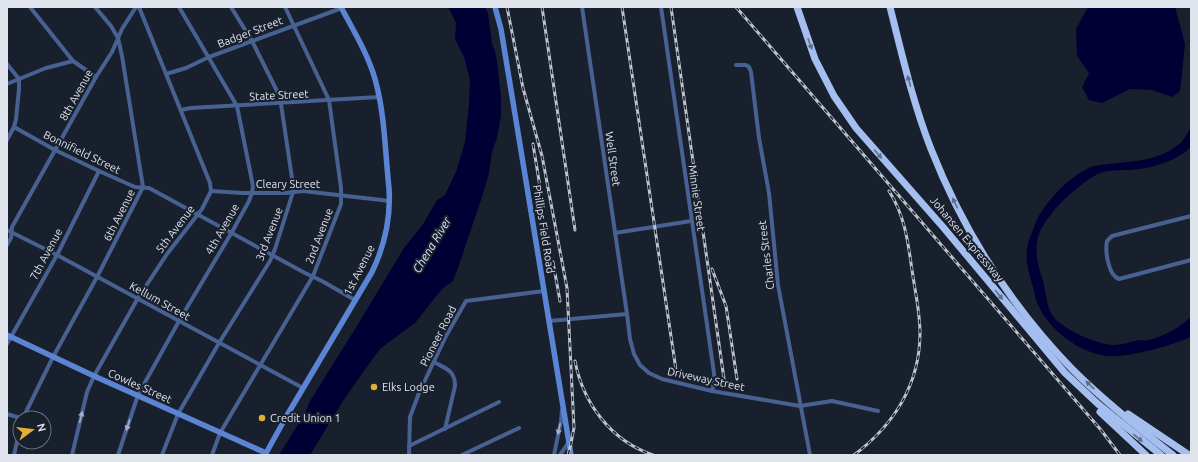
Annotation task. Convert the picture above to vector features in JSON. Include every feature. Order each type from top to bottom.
[{"type":"highway","name":"Johansen Expressway","points":[[797,7],[809,44],[818,64],[834,96],[856,128],[1065,373],[1098,404],[1161,455]]},
{"type":"highway","name":"Johansen Expressway","points":[[890,7],[919,114],[938,166],[965,222],[998,276],[1028,319],[1072,369],[1105,400],[1173,455]]},
{"type":"highway","points":[[1065,373],[1103,415],[1146,455]]},
{"type":"highway","points":[[1105,400],[1189,455]]},
{"type":"street","points":[[30,7],[72,60],[96,77]]},
{"type":"street","name":"6th Avenue","points":[[25,410],[97,277],[143,187],[118,38],[111,26],[95,7]]},
{"type":"street","points":[[138,7],[210,183],[211,191]]},
{"type":"street","name":"8th Avenue","points":[[7,245],[11,238],[9,231],[96,77],[112,52],[122,29],[138,7]]},
{"type":"street","name":"4th Avenue","points":[[118,455],[138,395],[179,321],[232,232],[252,193],[253,186],[238,106],[179,7]]},
{"type":"street","name":"3rd Avenue","points":[[162,455],[178,414],[219,343],[273,255],[293,192],[281,103],[252,41],[231,7]]},
{"type":"street","name":"2nd Avenue","points":[[212,455],[220,433],[313,276],[341,204],[337,146],[329,100],[285,7]]},
{"type":"street","name":"Badger Street","points":[[166,74],[186,68],[209,57],[342,7]]},
{"type":"street","name":"1st Avenue","points":[[265,454],[372,272],[381,252],[386,231],[390,201],[379,97],[375,80],[364,50],[342,7]]},
{"type":"street","name":"Phillips Field Road","points":[[495,7],[501,29],[571,455]]},
{"type":"street","name":"Well Street","points":[[582,7],[627,314]]},
{"type":"street","name":"Minnie Street","points":[[661,7],[714,373],[712,390]]},
{"type":"street","points":[[7,84],[46,68],[72,60]]},
{"type":"street","points":[[7,64],[19,79],[14,127],[7,140]]},
{"type":"street","name":"Charles Street","points":[[736,65],[746,65],[749,67],[751,72],[759,138],[769,193],[778,286],[810,455]]},
{"type":"street","name":"State Street","points":[[181,110],[191,108],[379,97]]},
{"type":"street","name":"Bonnifield Street","points":[[14,127],[54,150],[98,171],[135,187],[149,188],[355,300]]},
{"type":"street","name":"7th Avenue","points":[[7,344],[9,336],[56,254],[98,171]]},
{"type":"street","name":"Cleary Street","points":[[211,191],[252,193],[303,191],[390,201]]},
{"type":"street","name":"5th Avenue","points":[[72,455],[87,392],[94,376],[138,298],[167,254],[198,214],[211,191]]},
{"type":"street","points":[[1191,216],[1112,236],[1107,241],[1106,249],[1111,273],[1115,278],[1122,279],[1191,260]]},
{"type":"street","points":[[615,233],[692,221]]},
{"type":"street","name":"Kellum Street","points":[[9,231],[56,254],[303,388]]},
{"type":"street","name":"Pioneer Road","points":[[409,455],[410,417],[419,392],[446,336],[466,301],[544,291]]},
{"type":"street","points":[[549,320],[627,314]]},
{"type":"street","name":"Driveway Street","points":[[627,314],[630,339],[634,354],[640,365],[662,379],[800,406],[832,401],[878,411]]},
{"type":"street","name":"Cowles Street","points":[[9,336],[265,454]]},
{"type":"street","points":[[434,362],[451,372],[454,375],[455,380],[445,429]]},
{"type":"street","points":[[409,446],[499,402]]},
{"type":"street","points":[[554,455],[563,404]]},
{"type":"street","points":[[462,455],[519,428]]},
{"type":"street","points":[[560,455],[569,441]]},
{"type":"water","name":"Chena River","points":[[448,7],[485,7],[488,13],[492,44],[497,62],[501,97],[501,116],[497,138],[492,152],[489,173],[453,281],[442,289],[415,323],[381,348],[343,401],[310,455],[279,455],[305,413],[310,401],[404,248],[423,224],[437,200],[445,195],[456,172],[465,142],[470,80],[464,57],[455,39],[456,23]]},
{"type":"water","points":[[1088,7],[1175,7],[1185,44],[1180,91],[1172,97],[1152,90],[1130,89],[1102,103],[1089,100],[1082,87],[1089,73],[1077,56],[1076,29]]},
{"type":"water","points":[[1191,126],[1191,147],[1186,151],[1167,162],[1146,168],[1109,171],[1094,176],[1081,185],[1061,203],[1052,213],[1041,230],[1038,238],[1037,254],[1048,305],[1055,319],[1070,330],[1098,342],[1117,345],[1140,340],[1148,340],[1160,336],[1183,324],[1191,316],[1191,337],[1172,344],[1149,351],[1115,356],[1096,354],[1086,350],[1066,339],[1058,332],[1043,314],[1037,302],[1028,267],[1027,253],[1030,238],[1038,218],[1046,205],[1058,191],[1079,173],[1094,166],[1138,161],[1152,158],[1167,152],[1176,147],[1185,138]]},
{"type":"railway","points":[[507,7],[523,88],[542,156],[567,288],[574,428],[568,455]]},
{"type":"railway","points":[[542,7],[575,230]]},
{"type":"railway","points":[[622,7],[676,370]]},
{"type":"railway","points":[[671,7],[724,379]]},
{"type":"railway","points":[[736,7],[1101,430],[1120,455]]},
{"type":"railway","points":[[533,144],[540,187]]},
{"type":"railway","points":[[854,455],[881,430],[902,402],[910,386],[919,352],[919,317],[907,239],[899,210],[889,191]]},
{"type":"railway","points":[[553,262],[560,301]]},
{"type":"railway","points":[[712,269],[726,306],[737,379]]},
{"type":"railway","points":[[575,361],[579,377],[585,391],[592,406],[601,418],[624,440],[638,449],[653,455]]},
{"type":"place","name":"Elks Lodge","points":[[374,387]]},
{"type":"place","name":"Credit Union 1","points":[[262,418]]}]
